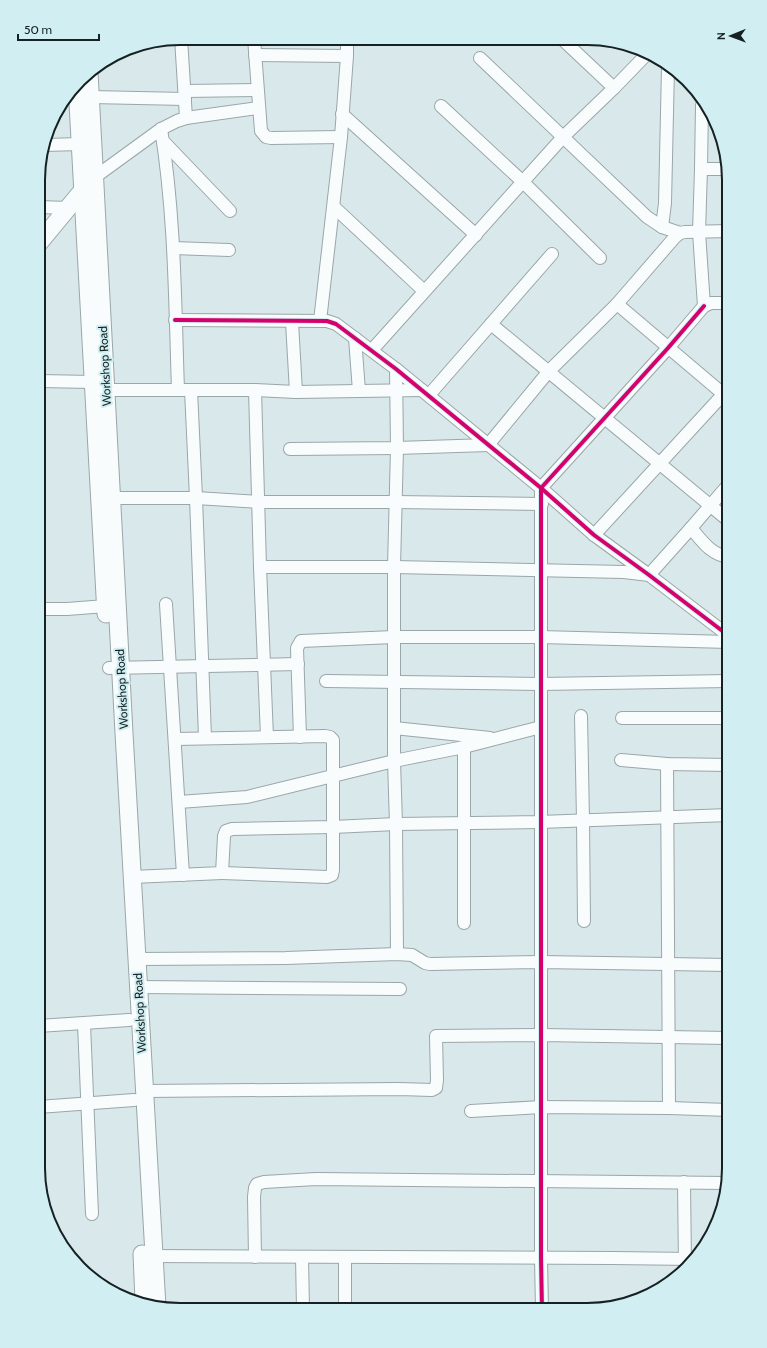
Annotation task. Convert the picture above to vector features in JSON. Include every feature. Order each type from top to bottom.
[{"type":"main road","name":"Workshop Road","points":[[90,80],[95,177],[106,606],[115,667],[132,877],[139,987],[139,1096],[148,1256],[156,1300]]},
{"type":"main road","name":"Workshop Road","points":[[78,93],[83,189],[100,386],[112,498],[115,667],[129,1020],[139,1096]]},
{"type":"main road","points":[[45,236],[83,189],[95,177]]},
{"type":"main road","name":"Workshop Road","points":[[144,1298],[148,1256]]},
{"type":"street","points":[[181,45],[186,118]]},
{"type":"street","points":[[254,45],[258,108],[261,131],[266,137],[341,137]]},
{"type":"street","points":[[320,321],[341,137],[347,45]]},
{"type":"street","points":[[568,45],[614,88]]},
{"type":"street","points":[[255,55],[347,56]]},
{"type":"street","points":[[480,58],[647,217],[662,226],[680,233]]},
{"type":"street","points":[[372,350],[564,137],[643,58]]},
{"type":"street","points":[[662,226],[665,203],[668,73]]},
{"type":"street","points":[[91,97],[185,95],[257,90]]},
{"type":"street","points":[[442,106],[523,182],[600,258]]},
{"type":"street","points":[[95,177],[162,135],[177,120],[258,108]]},
{"type":"street","points":[[702,110],[699,232],[704,306]]},
{"type":"street","points":[[342,114],[476,235]]},
{"type":"street","points":[[162,135],[230,212]]},
{"type":"street","points":[[162,135],[173,248],[178,390]]},
{"type":"street","points":[[50,145],[81,144]]},
{"type":"street","points":[[701,169],[722,169]]},
{"type":"street","points":[[45,207],[68,208]]},
{"type":"street","points":[[334,207],[424,291]]},
{"type":"street","points":[[290,449],[488,445],[550,371],[617,304],[675,237],[680,233],[685,232],[722,231]]},
{"type":"street","points":[[173,248],[229,250]]},
{"type":"street","points":[[45,381],[178,390],[255,390],[296,392],[397,390],[425,392],[491,324],[552,254]]},
{"type":"street","points":[[542,1303],[540,822],[541,488],[668,348],[704,306],[711,303],[722,302]]},
{"type":"street","points":[[617,304],[668,348],[722,389]]},
{"type":"street","points":[[175,320],[292,322],[327,321],[336,324],[425,392],[541,488],[594,535],[722,631]]},
{"type":"street","points":[[292,322],[296,392]]},
{"type":"street","points":[[491,324],[550,371],[722,515]]},
{"type":"street","points":[[355,338],[359,390]]},
{"type":"street","points":[[396,369],[397,448],[394,567],[394,761],[397,954]]},
{"type":"street","points":[[191,390],[204,737]]},
{"type":"street","points":[[255,390],[267,737]]},
{"type":"street","points":[[594,535],[659,463],[722,398]]},
{"type":"street","points":[[648,575],[722,492]]},
{"type":"street","points":[[112,498],[196,498],[259,502],[542,504]]},
{"type":"street","points":[[691,528],[711,552],[722,556]]},
{"type":"street","points":[[260,567],[394,567],[624,572],[648,575]]},
{"type":"street","points":[[166,604],[183,875]]},
{"type":"street","points":[[45,608],[67,609],[106,606]]},
{"type":"street","points":[[300,737],[297,648],[301,641],[394,637],[540,637],[722,642]]},
{"type":"street","points":[[115,667],[264,666],[298,664]]},
{"type":"street","points":[[326,681],[540,684],[722,682]]},
{"type":"street","points":[[581,716],[584,921]]},
{"type":"street","points":[[622,718],[722,718]]},
{"type":"street","points":[[179,802],[247,797],[394,761],[464,747],[541,727]]},
{"type":"street","points":[[394,728],[496,738]]},
{"type":"street","points":[[132,877],[222,873],[327,877],[332,875],[333,740],[330,737],[204,737],[175,739]]},
{"type":"street","points":[[464,747],[464,923]]},
{"type":"street","points":[[621,760],[667,764],[722,765]]},
{"type":"street","points":[[667,764],[669,1108]]},
{"type":"street","points":[[222,873],[223,840],[226,831],[232,829],[396,824],[540,822],[722,815]]},
{"type":"street","points":[[137,959],[286,958],[397,954],[412,955],[425,963],[430,964],[541,962],[722,965]]},
{"type":"street","points":[[139,987],[400,989]]},
{"type":"street","points":[[45,1026],[129,1020]]},
{"type":"street","points":[[84,1024],[92,1214]]},
{"type":"street","points":[[45,1107],[87,1104],[139,1096],[385,1089],[432,1090],[436,1088],[437,1080],[436,1036],[541,1035],[722,1038]]},
{"type":"street","points":[[471,1111],[541,1107],[722,1110]]},
{"type":"street","points":[[255,1257],[254,1197],[255,1188],[258,1184],[316,1179],[721,1183]]},
{"type":"street","points":[[684,1182],[688,1257]]},
{"type":"street","points":[[148,1256],[541,1258],[683,1262]]},
{"type":"street","points":[[302,1257],[303,1303]]},
{"type":"street","points":[[345,1303],[346,1257]]},
{"type":"cycle path","points":[[542,1303],[541,488],[668,348],[704,306]]},
{"type":"cycle path","points":[[175,320],[327,321],[336,324],[396,369],[541,488],[594,535],[722,631]]}]
